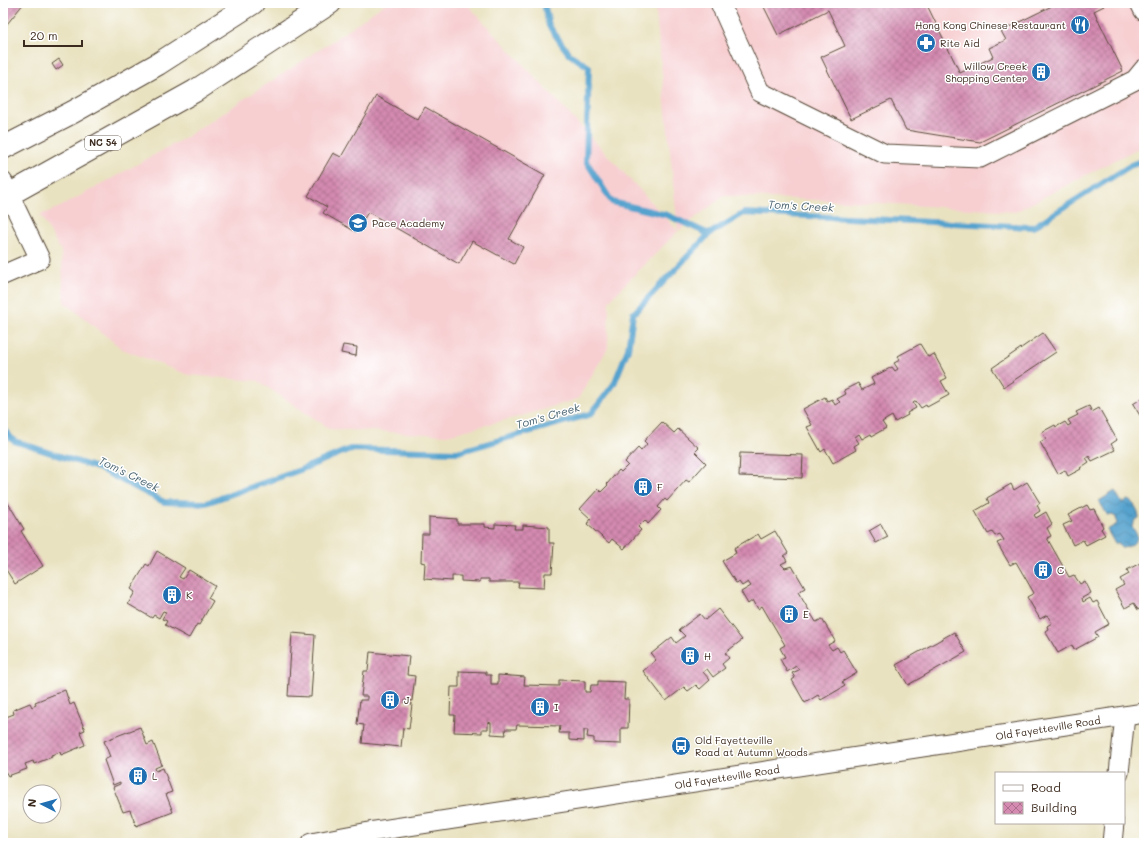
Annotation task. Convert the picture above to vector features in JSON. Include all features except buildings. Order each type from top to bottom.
[{"type":"highway","points":[[3,148],[73,112],[158,64],[253,3]]},
{"type":"highway","name":"NC 54","points":[[5,191],[195,91],[330,3]]},
{"type":"street","points":[[720,3],[760,92],[885,154],[980,158],[1135,80],[1144,69]]},
{"type":"street","points":[[1140,3],[1144,11]]},
{"type":"street","points":[[3,275],[40,259],[5,191]]},
{"type":"street","name":"Old Fayetteville Road","points":[[311,843],[369,832],[1144,713]]},
{"type":"street","points":[[1119,772],[1125,716]]},
{"type":"street","points":[[1112,843],[1114,824]]},
{"type":"shaded area","name":"Pace Academy","points":[[386,3],[466,3],[678,231],[609,301],[608,348],[578,399],[521,416],[447,435],[330,429],[258,381],[188,375],[122,349],[64,302],[61,251],[40,215],[60,207],[183,139],[328,44]]},
{"type":"shaded area","name":"Willow Creek Shopping Center","points":[[655,3],[1144,3],[1144,145],[1015,212],[864,202],[724,196],[678,231]]},
{"type":"water","points":[[1115,491],[1122,503],[1128,500],[1133,503],[1139,515],[1139,518],[1135,520],[1132,526],[1138,537],[1135,542],[1124,548],[1121,548],[1118,542],[1115,544],[1107,530],[1117,524],[1116,517],[1112,515],[1108,516],[1099,501]]},
{"type":"waterway","points":[[544,3],[549,26],[569,54],[589,67],[586,161],[612,202],[667,215],[709,234]]},
{"type":"waterway","name":"Tom's Creek","points":[[3,429],[14,441],[100,469],[164,502],[206,503],[300,470],[350,449],[458,452],[591,414],[614,384],[628,349],[633,314],[709,234],[744,213],[1033,227],[1133,164],[1144,160]]},
{"type":"place","name":"Hong Kong Chinese Restaurant","points":[[1080,25]]},
{"type":"place","name":"Rite Aid","points":[[926,43]]},
{"type":"place","name":"Willow Creek Shopping Center","points":[[1041,72]]},
{"type":"place","name":"Pace Academy","points":[[358,223]]},
{"type":"place","name":"F","points":[[643,487]]},
{"type":"place","name":"C","points":[[1043,570]]},
{"type":"place","name":"K","points":[[172,595]]},
{"type":"place","name":"E","points":[[789,614]]},
{"type":"place","name":"H","points":[[690,656]]},
{"type":"place","name":"J","points":[[390,700]]},
{"type":"place","name":"I","points":[[540,707]]},
{"type":"place","name":"Old Fayetteville Road at Autumn Woods","points":[[681,746]]},
{"type":"place","name":"L","points":[[138,776]]}]
